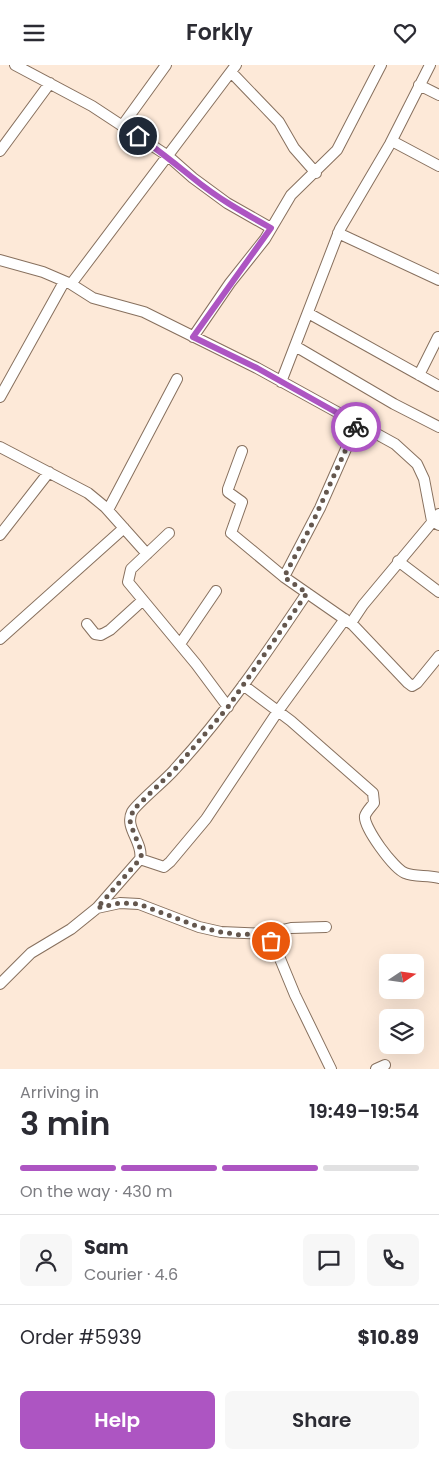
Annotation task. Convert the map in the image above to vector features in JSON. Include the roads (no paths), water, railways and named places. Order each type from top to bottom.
[{"type":"street","points":[[15,65],[92,106],[168,156],[193,178],[228,203],[271,228]]},
{"type":"street","points":[[122,126],[166,65]]},
{"type":"street","points":[[193,337],[271,228],[291,195],[316,173],[337,150],[381,65]]},
{"type":"street","points":[[281,382],[338,233],[392,141],[430,65]]},
{"type":"street","points":[[0,397],[67,283],[168,156],[234,68],[279,121],[291,143],[316,173]]},
{"type":"street","points":[[0,151],[50,83]]},
{"type":"street","points":[[420,85],[439,95]]},
{"type":"street","points":[[392,141],[439,166]]},
{"type":"street","points":[[338,233],[439,280]]},
{"type":"street","points":[[0,260],[43,272],[94,298],[144,313],[281,382],[395,444],[418,464],[437,520],[398,561],[348,621],[278,711],[206,819],[170,862],[164,867],[140,859]]},
{"type":"street","points":[[308,313],[439,386]]},
{"type":"street","points":[[419,375],[438,337]]},
{"type":"street","points":[[295,346],[394,404],[439,427]]},
{"type":"street","points":[[108,510],[177,379]]},
{"type":"street","points":[[284,577],[312,524],[357,424]]},
{"type":"street","points":[[0,447],[88,493],[108,510],[147,554]]},
{"type":"street","points":[[242,451],[228,489],[228,492],[242,502],[231,533],[284,577],[348,621],[412,686],[439,656]]},
{"type":"street","points":[[0,535],[49,473]]},
{"type":"street","points":[[0,639],[124,528]]},
{"type":"street","points":[[169,533],[131,569],[128,579],[129,584],[180,644],[228,707]]},
{"type":"street","points":[[398,561],[439,592]]},
{"type":"street","points":[[180,644],[216,591]]},
{"type":"street","points":[[0,984],[31,953],[71,929],[97,908],[140,859],[142,853],[130,823],[133,810],[175,769],[228,707],[307,593]]},
{"type":"street","points":[[87,624],[95,634],[101,635],[110,630],[143,600]]},
{"type":"street","points":[[243,685],[278,711],[373,793],[374,803],[367,813],[366,821],[386,854],[401,870],[405,873],[439,878]]},
{"type":"street","points":[[97,908],[120,903],[139,904],[199,927],[221,932],[265,934],[291,928],[326,927]]},
{"type":"street","points":[[265,934],[276,949],[295,995],[331,1069]]}]
